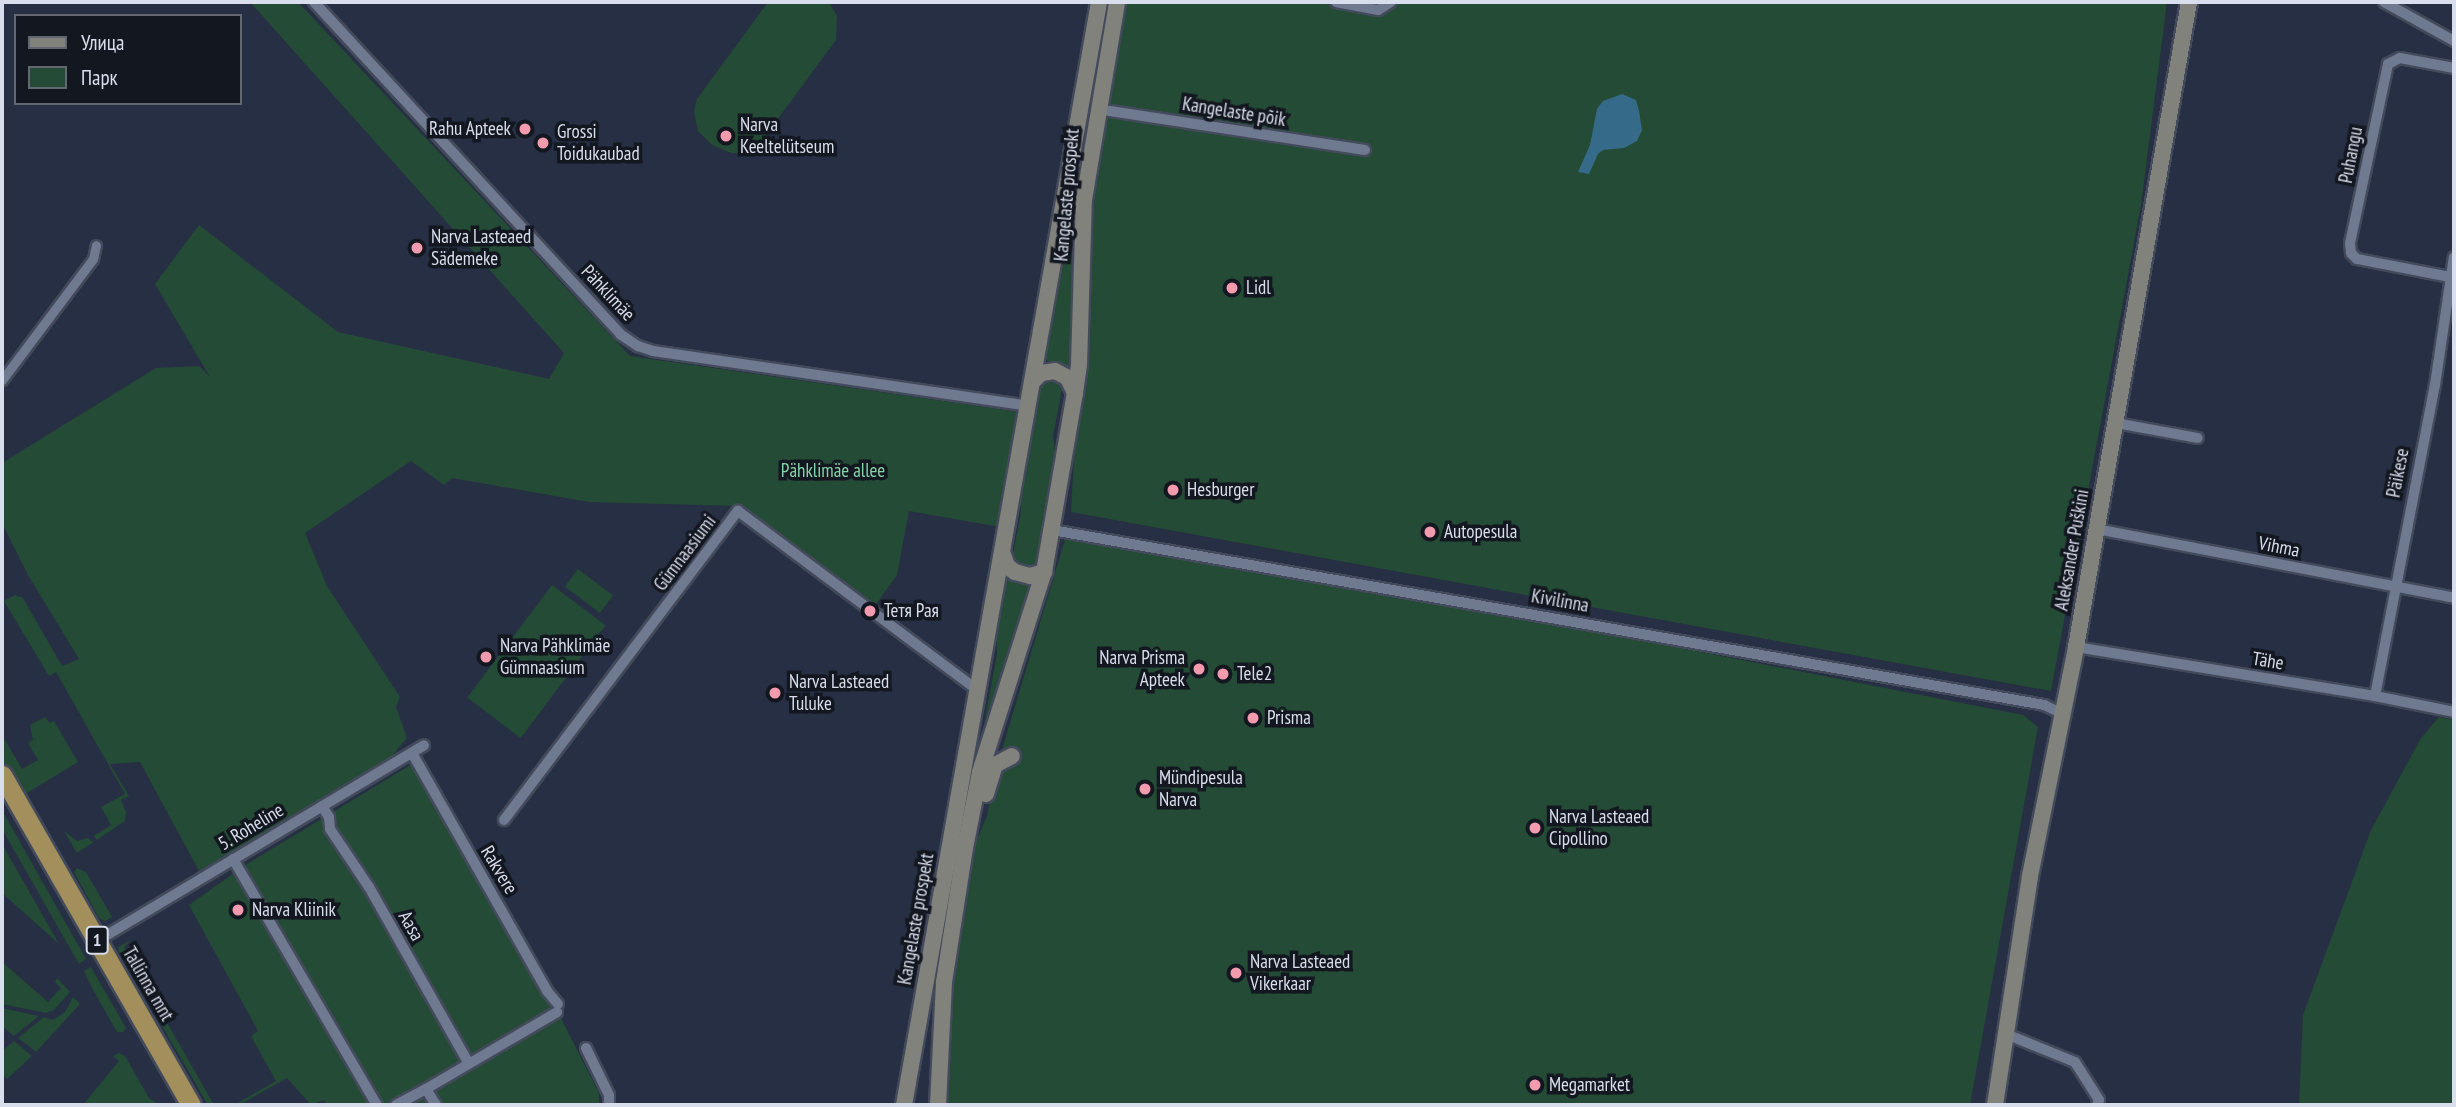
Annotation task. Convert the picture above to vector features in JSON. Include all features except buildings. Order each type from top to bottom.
[{"type":"highway","name":"Tallinna mnt","points":[[2,775],[191,1105]]},
{"type":"highway","name":"Tallinna mnt","points":[[2,796],[180,1105]]},
{"type":"main road","name":"Kangelaste prospekt","points":[[904,1105],[1099,2]]},
{"type":"main road","name":"Kangelaste prospekt","points":[[938,1105],[944,982],[965,848],[987,748],[1044,572],[1075,393],[1079,365],[1084,200],[1097,109],[1117,2]]},
{"type":"main road","name":"Aleksander Puškini","points":[[1995,1105],[2030,876],[2076,647],[2189,2]]},
{"type":"main road","points":[[1032,382],[1041,373],[1055,371],[1068,378],[1075,393]]},
{"type":"main road","points":[[1002,552],[1007,566],[1015,572],[1030,576],[1044,572]]},
{"type":"main road","points":[[969,740],[987,748]]},
{"type":"main road","points":[[965,848],[978,821],[995,765],[1012,755]]},
{"type":"street","name":"Pähklimäe","points":[[314,2],[620,334],[638,346],[653,351],[1028,406]]},
{"type":"street","points":[[1336,2],[1378,10],[1391,2]]},
{"type":"street","points":[[2384,2],[2454,41]]},
{"type":"street","name":"Puhangu","points":[[2452,274],[2357,259],[2351,253],[2350,243],[2388,64],[2400,58],[2454,68]]},
{"type":"street","name":"Kangelaste põik","points":[[1097,109],[1365,150]]},
{"type":"street","points":[[2,380],[93,259],[96,244]]},
{"type":"street","name":"Päikese","points":[[2375,696],[2435,385],[2454,257]]},
{"type":"street","points":[[2116,423],[2198,438]]},
{"type":"street","name":"Gümnaasiumi","points":[[504,820],[738,511],[977,690]]},
{"type":"street","name":"Vihma","points":[[2097,529],[2454,598]]},
{"type":"street","name":"Kivilinna","points":[[1052,530],[2044,705],[2061,713]]},
{"type":"street","name":"Tähe","points":[[2076,647],[2375,696],[2454,712]]},
{"type":"street","name":"5. Roheline","points":[[97,941],[424,745]]},
{"type":"street","name":"Rakvere","points":[[412,753],[558,1008],[469,1064]]},
{"type":"street","name":"Aasa","points":[[322,806],[329,817],[330,829],[369,887],[469,1064]]},
{"type":"street","points":[[233,859],[377,1105]]},
{"type":"street","points":[[2006,1034],[2076,1062],[2098,1103]]},
{"type":"street","points":[[586,1048],[609,1095],[609,1105]]},
{"type":"street","points":[[396,1105],[469,1064]]},
{"type":"street","points":[[426,1089],[436,1105]]},
{"type":"green space","name":"Pähklimäe allee","points":[[250,2],[298,2],[630,356],[1020,412],[1000,527],[909,511],[897,575],[874,607],[738,506],[589,502],[452,478],[444,485],[411,461],[305,533],[327,586],[400,697],[396,707],[407,738],[391,757],[199,871],[140,762],[110,764],[129,796],[121,800],[126,812],[125,821],[97,840],[94,836],[111,825],[101,807],[125,794],[56,672],[49,676],[4,601],[15,595],[23,598],[62,666],[79,659],[28,575],[2,523],[2,463],[156,368],[199,366],[210,377],[155,284],[199,225],[338,332],[549,379],[564,353]]},
{"type":"green space","points":[[768,2],[829,2],[837,16],[836,40],[760,143],[741,153],[731,153],[712,145],[698,131],[694,111],[697,99]]},
{"type":"green space","points":[[1120,2],[2167,2],[2141,205],[2051,691],[1071,512],[1090,160]]},
{"type":"green space","points":[[1076,193],[1071,369],[1043,359],[1072,194]]},
{"type":"green space","points":[[1046,376],[1061,382],[1062,389],[1053,436],[1056,459],[1038,561],[1031,568],[1020,567],[1013,554],[1021,512],[1020,489],[1039,385]]},
{"type":"green space","points":[[1067,533],[1328,579],[2023,715],[2038,727],[1970,1105],[937,1105],[940,1026],[972,851],[987,816],[995,773]]},
{"type":"green space","points":[[578,569],[613,595],[600,613],[565,587]]},
{"type":"green space","points":[[1004,575],[1033,585],[984,724],[997,654],[996,623]]},
{"type":"green space","points":[[552,585],[606,625],[521,738],[467,698]]},
{"type":"green space","points":[[45,717],[50,723],[54,721],[78,762],[22,796],[2,762],[2,735],[22,769],[38,760],[28,743],[33,740],[30,725]]},
{"type":"green space","points":[[2439,717],[2454,720],[2454,1105],[2299,1105],[2303,1015],[2371,830],[2421,738]]},
{"type":"green space","points":[[417,761],[547,991],[599,1093],[599,1104],[327,1105],[324,1100],[311,1105],[287,1078],[239,1105],[234,1105],[276,1081],[251,1036],[258,1031],[189,905],[247,864]]},
{"type":"green space","points":[[2,810],[86,959],[79,964],[2,829]]},
{"type":"green space","points":[[64,831],[77,841],[88,838],[95,841],[77,853]]},
{"type":"green space","points":[[2,844],[59,944],[2,893]]},
{"type":"green space","points":[[77,868],[86,872],[112,917],[105,921],[99,918],[74,872]]},
{"type":"green space","points":[[131,940],[124,947],[214,1105],[208,1105],[119,952],[118,947]]},
{"type":"green space","points":[[2,962],[48,1002],[61,988],[55,982],[57,978],[70,992],[54,1010],[46,1013],[2,1004]]},
{"type":"green space","points":[[91,967],[126,1028],[123,1032],[117,1032],[92,988],[84,971]]},
{"type":"green space","points":[[73,997],[80,1004],[36,1052],[18,1038],[44,1017],[53,1020],[65,1012]]},
{"type":"green space","points":[[2,1008],[39,1016],[14,1036],[2,1026]]},
{"type":"green space","points":[[14,1041],[32,1056],[7,1079],[2,1074],[2,1051]]},
{"type":"green space","points":[[119,1053],[125,1056],[149,1098],[160,1105],[83,1105],[119,1061],[113,1056]]},
{"type":"water","points":[[1622,94],[1636,100],[1642,130],[1637,141],[1624,148],[1603,150],[1598,154],[1589,174],[1578,172],[1590,145],[1597,109],[1603,101]]},
{"type":"place","name":"Rahu Apteek","points":[[525,129]]},
{"type":"place","name":"Narva Keeltelütseum","points":[[726,136]]},
{"type":"place","name":"Grossi Toidukaubad","points":[[543,143]]},
{"type":"place","name":"Narva Lasteaed Sädemeke","points":[[417,248]]},
{"type":"place","name":"Lidl","points":[[1232,288]]},
{"type":"place","name":"Hesburger","points":[[1173,490]]},
{"type":"place","name":"Autopesula","points":[[1430,532]]},
{"type":"place","name":"Тетя Рая","points":[[870,611]]},
{"type":"place","name":"Narva Pähklimäe Gümnaasium","points":[[486,657]]},
{"type":"place","name":"Narva Prisma Apteek","points":[[1199,669]]},
{"type":"place","name":"Tele2","points":[[1223,674]]},
{"type":"place","name":"Narva Lasteaed Tuluke","points":[[775,693]]},
{"type":"place","name":"Prisma","points":[[1253,718]]},
{"type":"place","name":"Mündipesula Narva","points":[[1145,789]]},
{"type":"place","name":"Narva Lasteaed Cipollino","points":[[1535,828]]},
{"type":"place","name":"Narva Kliinik","points":[[238,910]]},
{"type":"place","name":"Narva Lasteaed Vikerkaar","points":[[1236,973]]},
{"type":"place","name":"Megamarket","points":[[1535,1085]]}]
